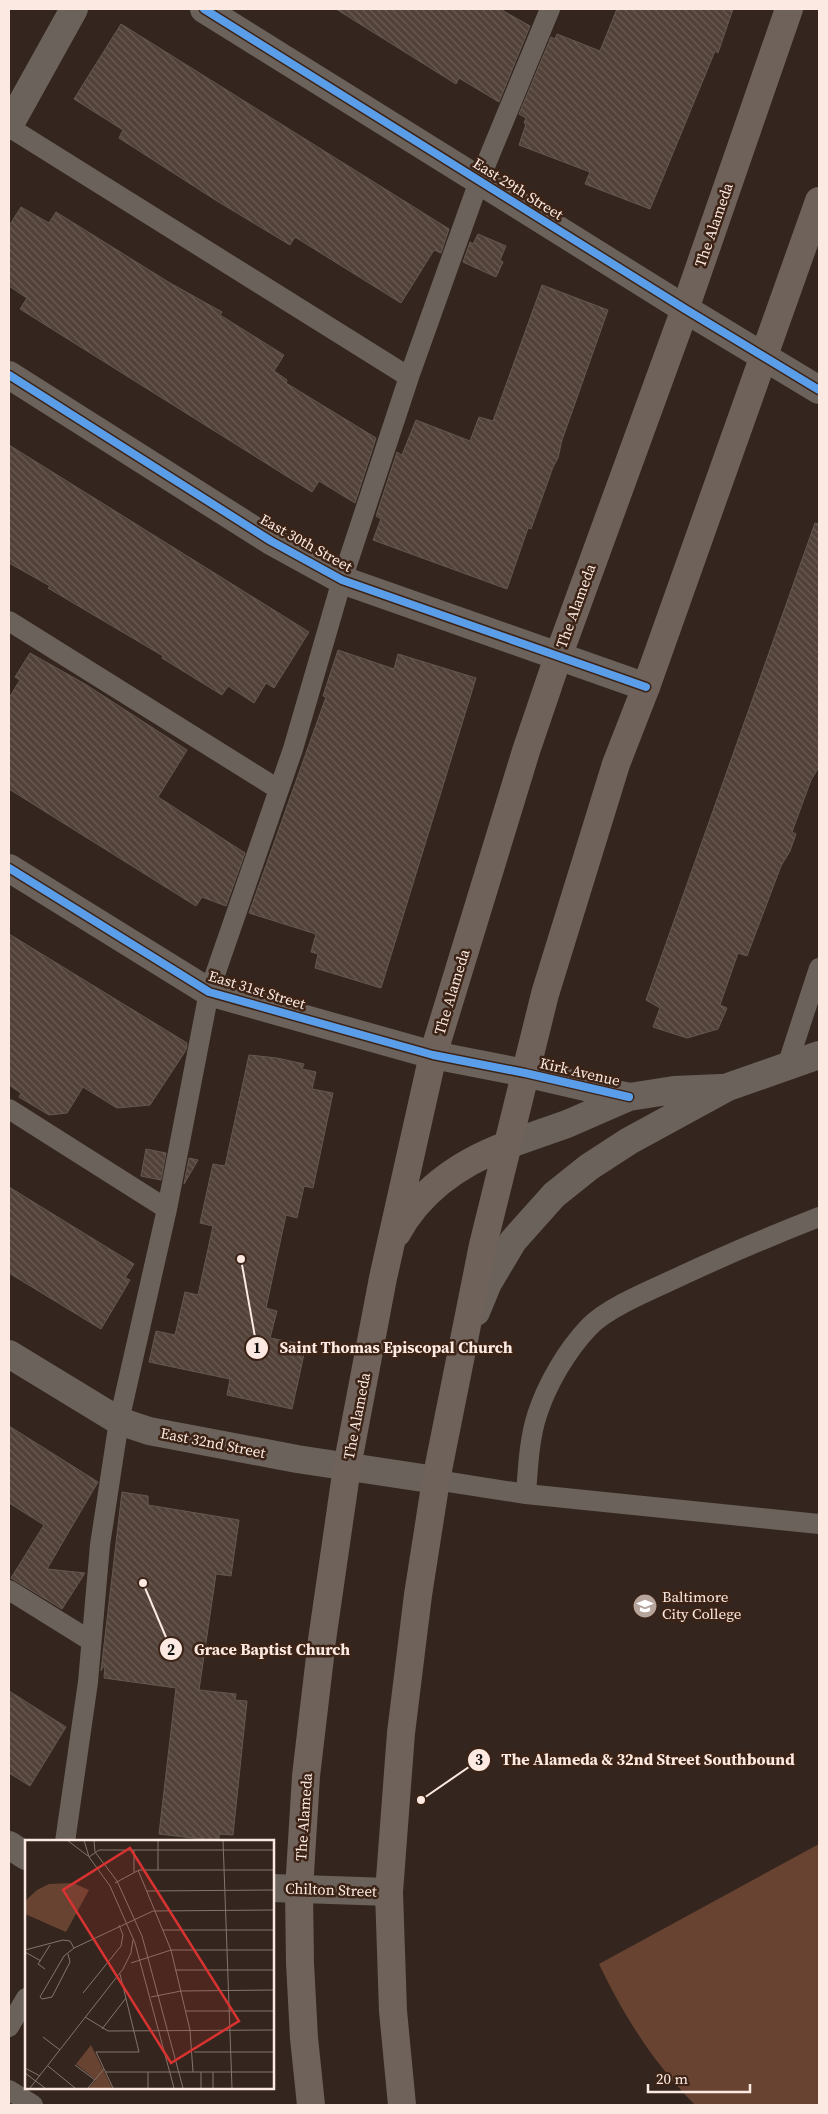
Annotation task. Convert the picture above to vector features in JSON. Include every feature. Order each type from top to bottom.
[{"type":"main road","name":"The Alameda","points":[[311,2105],[303,2020],[286,1889],[306,1776],[322,1640],[347,1467],[390,1247],[433,1055],[526,751],[558,657],[685,309],[789,9]]},
{"type":"main road","points":[[402,2105],[392,2011],[388,1892],[401,1733],[418,1595],[436,1480],[483,1245],[545,994],[616,764],[646,687],[819,201]]},
{"type":"main road","points":[[390,1247],[413,1208],[445,1177],[461,1166],[507,1145]]},
{"type":"street","points":[[9,126],[74,9]]},
{"type":"street","name":"East 29th Street","points":[[204,9],[685,309],[819,390]]},
{"type":"street","name":"East 30th Street","points":[[9,375],[271,541],[342,580],[646,687]]},
{"type":"street","name":"East 31st Street","points":[[9,868],[209,992],[433,1055],[525,1073]]},
{"type":"street","name":"Kirk Avenue","points":[[456,1374],[488,1283],[513,1241],[554,1196],[589,1167],[629,1141],[728,1087],[819,1054]]},
{"type":"street","name":"Kirk Avenue","points":[[525,1073],[630,1097]]},
{"type":"street","name":"Kirk Avenue","points":[[507,1145],[549,1131],[630,1097],[674,1090],[728,1087]]},
{"type":"street","name":"East 32nd Street","points":[[9,1354],[119,1421],[149,1431],[347,1467],[436,1480]]},
{"type":"street","points":[[9,1845],[25,1855]]},
{"type":"street","name":"Chilton Street","points":[[286,1889],[388,1892]]},
{"type":"lane","points":[[65,1840],[88,1682],[100,1545],[119,1421],[167,1209],[209,992],[293,748],[342,580],[410,377],[479,180],[550,9]]},
{"type":"lane","points":[[9,126],[410,377]]},
{"type":"lane","points":[[9,621],[278,789]]},
{"type":"lane","points":[[787,1066],[819,968]]},
{"type":"lane","points":[[9,1109],[167,1209]]},
{"type":"lane","points":[[526,1494],[531,1443],[537,1415],[550,1386],[566,1358],[590,1326],[623,1303],[758,1240],[819,1217]]},
{"type":"lane","points":[[436,1480],[526,1494],[819,1524]]},
{"type":"lane","points":[[9,1590],[92,1641]]},
{"type":"lane","points":[[9,2027],[25,2000]]},
{"type":"lane","points":[[9,2090],[33,2105]]},
{"type":"shaded area","points":[[819,1844],[819,2105],[695,2105],[666,2072],[641,2039],[619,2003],[599,1964]]},
{"type":"building","points":[[336,9],[500,9],[530,26],[499,102],[459,78],[456,84]]},
{"type":"building","points":[[617,9],[733,9],[718,53],[715,51],[650,209],[585,184],[590,172],[519,145],[526,124],[524,123],[526,118],[519,114],[551,37],[555,39],[557,34],[600,51]]},
{"type":"building","points":[[121,24],[449,229],[441,253],[434,250],[401,303],[295,237],[290,245],[217,201],[119,138],[123,130],[74,99]]},
{"type":"building","points":[[21,207],[49,223],[56,212],[170,283],[222,312],[220,315],[284,355],[274,371],[287,380],[286,383],[376,438],[355,503],[319,481],[312,492],[20,309],[27,298],[9,286],[9,226]]},
{"type":"building","points":[[478,234],[506,246],[500,260],[503,262],[496,277],[463,262],[470,242],[473,244]]},
{"type":"building","points":[[542,285],[608,310],[562,440],[558,458],[531,529],[528,528],[507,589],[373,540],[381,519],[376,516],[397,452],[402,455],[416,420],[470,441],[479,417],[493,421]]},
{"type":"building","points":[[9,445],[309,632],[274,688],[266,683],[254,703],[228,686],[222,695],[162,658],[163,656],[48,588],[50,586],[9,563]]},
{"type":"building","points":[[815,523],[819,524],[819,767],[811,780],[792,832],[796,834],[790,851],[781,866],[747,956],[738,953],[720,1005],[727,1008],[718,1029],[687,1038],[653,1027],[660,1008],[646,1000]]},
{"type":"building","points":[[338,650],[394,669],[398,654],[476,678],[381,988],[315,968],[318,954],[311,952],[316,934],[249,913],[326,697],[323,696]]},
{"type":"building","points":[[30,653],[85,684],[187,750],[158,797],[245,853],[226,906],[202,897],[196,906],[9,789],[9,698],[20,680],[15,677]]},
{"type":"building","points":[[9,934],[187,1043],[186,1050],[150,1105],[117,1108],[83,1087],[67,1113],[49,1115],[19,1097],[21,1093],[9,1085]]},
{"type":"building","points":[[249,1055],[277,1058],[304,1064],[302,1069],[316,1072],[312,1089],[333,1093],[313,1188],[304,1186],[297,1218],[286,1215],[266,1308],[277,1311],[270,1338],[306,1345],[292,1409],[227,1395],[230,1379],[149,1362],[156,1331],[175,1335],[185,1292],[198,1295],[213,1226],[200,1223],[213,1164],[225,1166]]},
{"type":"building","points":[[146,1149],[166,1153],[161,1180],[141,1176]]},
{"type":"building","points":[[189,1158],[198,1160],[184,1184]]},
{"type":"building","points":[[9,1187],[134,1264],[125,1278],[130,1280],[101,1329],[9,1273]]},
{"type":"building","points":[[9,1426],[98,1482],[47,1569],[85,1573],[62,1609],[11,1578],[44,1525],[9,1503]]},
{"type":"building","points":[[122,1492],[148,1496],[148,1505],[239,1520],[231,1576],[216,1574],[199,1690],[236,1694],[235,1700],[247,1701],[233,1835],[219,1834],[219,1840],[210,1840],[159,1834],[176,1688],[104,1678],[105,1664],[101,1671]]},
{"type":"building","points":[[9,1691],[66,1727],[30,1786],[9,1773]]},
{"type":"cycle path","points":[[204,9],[685,309],[819,390]]},
{"type":"cycle path","points":[[9,375],[271,541],[342,580],[646,687]]},
{"type":"cycle path","points":[[9,868],[209,992],[433,1055],[525,1073],[629,1097]]},
{"type":"place","name":"Saint Thomas Episcopal Church","points":[[241,1259]]},
{"type":"place","name":"Grace Baptist Church","points":[[143,1583]]},
{"type":"place","name":"Baltimore City College","points":[[645,1606]]},
{"type":"place","name":"The Alameda & 32nd Street Southbound","points":[[421,1800]]}]
